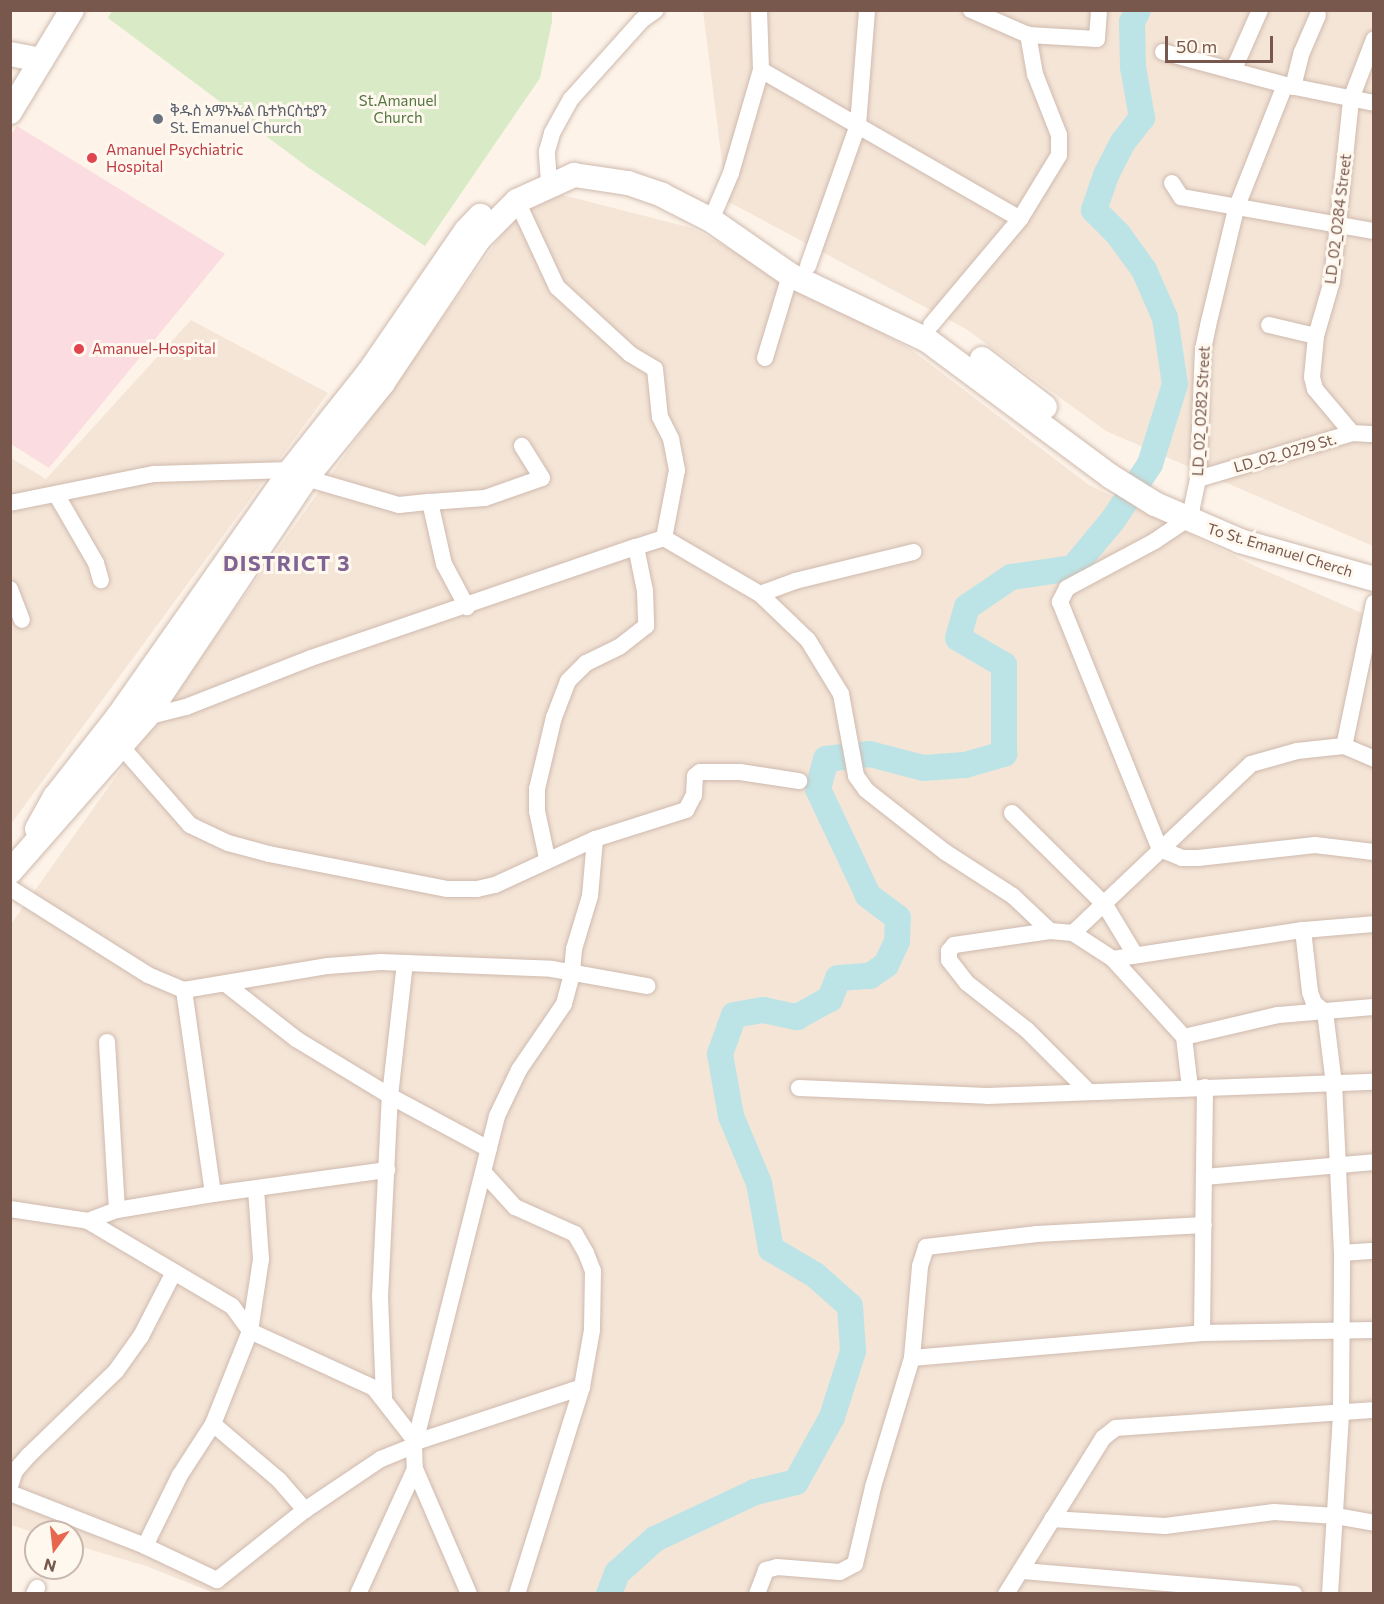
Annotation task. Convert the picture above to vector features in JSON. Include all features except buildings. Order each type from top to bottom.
[{"type":"main road","points":[[10,112],[72,10]]},
{"type":"main road","points":[[10,54],[41,60]]},
{"type":"main road","points":[[10,872],[42,815],[298,474],[466,231],[517,182],[574,175],[600,177],[662,195],[713,214],[799,270],[927,340],[1114,469]]},
{"type":"main road","points":[[20,854],[54,825],[146,717],[298,474],[382,384],[479,239],[517,201],[548,177]]},
{"type":"main road","points":[[799,270],[931,325],[964,345],[1114,469]]},
{"type":"main road","name":"To St. Emanuel Cherch","points":[[1114,469],[1157,496],[1240,541],[1374,579]]},
{"type":"main road","name":"To St. Emanuel Cherch","points":[[1189,514],[1236,525],[1374,565]]},
{"type":"street","points":[[548,177],[552,133],[571,99],[642,20],[656,10]]},
{"type":"street","points":[[713,214],[731,173],[761,70],[759,10]]},
{"type":"street","points":[[765,358],[858,125],[867,10]]},
{"type":"street","points":[[971,10],[1028,35],[1097,39],[1099,10]]},
{"type":"street","points":[[1233,71],[1260,10]]},
{"type":"street","name":"LD_02_0282 Street","points":[[1189,514],[1198,479],[1203,349],[1236,209],[1318,15]]},
{"type":"street","points":[[931,325],[1020,219],[1059,156],[1059,135],[1035,74],[1028,35]]},
{"type":"street","name":"LD_02_0284 Street","points":[[1352,434],[1315,389],[1312,377],[1316,336],[1332,282],[1340,225],[1351,99],[1374,39]]},
{"type":"street","points":[[1163,52],[1289,86],[1374,104]]},
{"type":"street","points":[[761,70],[1020,219]]},
{"type":"street","points":[[1172,183],[1181,197],[1236,209],[1374,231]]},
{"type":"street","points":[[517,201],[557,287],[613,340],[655,369],[660,417],[671,439],[677,470],[664,538]]},
{"type":"street","points":[[1269,325],[1316,336]]},
{"type":"street","name":"LD_02_0279 St.","points":[[1198,479],[1352,434],[1374,434]]},
{"type":"street","points":[[10,503],[154,474],[298,474],[399,505],[485,498],[542,478],[522,446]]},
{"type":"street","points":[[56,494],[96,563],[101,580]]},
{"type":"street","points":[[430,502],[444,564],[467,607]]},
{"type":"street","points":[[1189,514],[1061,595],[1064,612],[1160,849],[1182,858],[1316,845],[1374,852]]},
{"type":"street","points":[[146,717],[186,707],[311,658],[467,607],[561,570],[664,538],[760,594],[808,640],[841,694],[856,776],[879,804],[1013,896],[1050,931]]},
{"type":"street","points":[[547,858],[537,811],[537,789],[554,717],[568,681],[586,663],[619,647],[646,626],[645,591],[636,547]]},
{"type":"street","points":[[760,594],[795,580],[913,552]]},
{"type":"street","points":[[10,589],[22,620]]},
{"type":"street","points":[[1344,746],[1374,603]]},
{"type":"street","points":[[120,745],[190,825],[228,843],[269,854],[448,889],[477,889],[495,885],[547,858],[595,839],[686,810],[694,795],[695,776],[700,772],[740,772],[799,781]]},
{"type":"street","points":[[1073,933],[1251,764],[1297,751],[1344,746],[1374,759]]},
{"type":"street","points":[[1012,813],[1105,905],[1134,953]]},
{"type":"street","points":[[469,1593],[415,1469],[415,1444],[485,1174],[489,1149],[507,1091],[564,1004],[572,974],[574,949],[593,876],[595,839]]},
{"type":"street","points":[[10,888],[148,975],[184,990],[227,985],[328,966],[405,963],[552,969],[647,987]]},
{"type":"street","points":[[1113,959],[1134,953],[1303,930],[1374,924]]},
{"type":"street","points":[[1303,930],[1310,992],[1314,1003],[1325,1012],[1335,1084],[1342,1253],[1341,1412],[1330,1593]]},
{"type":"street","points":[[1088,1091],[1027,1030],[967,983],[949,960],[949,951],[954,945],[1050,931],[1073,933],[1113,959],[1184,1037],[1197,1087],[1204,1177],[1202,1334]]},
{"type":"street","points":[[384,1397],[380,1297],[390,1096],[405,963]]},
{"type":"street","points":[[227,985],[296,1039],[390,1096],[489,1149]]},
{"type":"street","points":[[184,990],[213,1194]]},
{"type":"street","points":[[1184,1037],[1278,1015],[1374,1007]]},
{"type":"street","points":[[107,1042],[117,1210]]},
{"type":"street","points":[[799,1088],[956,1096],[1374,1082]]},
{"type":"street","points":[[1204,1177],[1374,1162]]},
{"type":"street","points":[[88,1221],[117,1210],[387,1170]]},
{"type":"street","points":[[485,1174],[515,1207],[575,1234],[593,1271],[592,1330],[582,1387],[517,1593]]},
{"type":"street","points":[[145,1546],[180,1475],[213,1424],[250,1331],[261,1258],[256,1189]]},
{"type":"street","points":[[10,1209],[88,1221],[232,1306],[250,1331],[374,1388],[384,1397],[415,1444]]},
{"type":"street","points":[[757,1593],[766,1570],[777,1567],[840,1572],[855,1564],[873,1487],[912,1358],[920,1266],[926,1247],[1037,1234],[1204,1225]]},
{"type":"street","points":[[1342,1253],[1374,1251]]},
{"type":"street","points":[[10,1486],[15,1472],[28,1456],[116,1371],[141,1336],[174,1272]]},
{"type":"street","points":[[912,1358],[1202,1334],[1374,1330]]},
{"type":"street","points":[[10,1493],[145,1546],[217,1580],[305,1510],[381,1459],[415,1444],[582,1387]]},
{"type":"street","points":[[1006,1593],[1022,1571],[1052,1518],[1103,1438],[1116,1428],[1374,1410]]},
{"type":"street","points":[[213,1424],[279,1480],[305,1510]]},
{"type":"street","points":[[358,1593],[415,1469]]},
{"type":"street","points":[[1052,1518],[1118,1526],[1165,1526],[1274,1512],[1336,1516],[1374,1523]]},
{"type":"street","points":[[1022,1571],[1146,1587],[1294,1593]]},
{"type":"shaded area","points":[[703,11],[1373,11],[1373,546],[1106,431],[966,329],[727,201]]},
{"type":"shaded area","name":"Amanuel-Hospital","points":[[17,126],[225,254],[49,468],[11,444],[10,136]]},
{"type":"shaded area","points":[[535,188],[692,228],[909,348],[1089,485],[1255,566],[1373,618],[1373,1593],[214,1593],[146,1566],[84,1548],[84,1520],[24,1520],[24,1529],[11,1525],[11,924]]},
{"type":"shaded area","points":[[191,320],[328,393],[11,824],[11,458],[46,479]]},
{"type":"green space","name":"St.Amanuel Church","points":[[552,10],[552,22],[540,78],[425,246],[309,168],[108,18],[112,11]]},
{"type":"waterway","points":[[609,1594],[617,1573],[655,1539],[755,1492],[796,1482],[832,1417],[853,1351],[850,1306],[815,1275],[771,1249],[759,1183],[731,1116],[720,1054],[734,1015],[763,1010],[797,1017],[830,999],[838,978],[870,976],[886,965],[897,941],[898,918],[868,895],[818,789],[826,759],[870,754],[923,768],[965,765],[1004,754],[1004,665],[958,638],[967,607],[1011,577],[1073,568],[1113,520],[1150,464],[1175,384],[1165,318],[1144,270],[1118,234],[1094,210],[1106,175],[1123,142],[1142,118],[1133,67],[1132,22],[1138,10]]},
{"type":"place","name":"ቅዱስ አማኑኤል ቤተክርስቲያን St. Emanuel Church","points":[[158,119]]},
{"type":"place","name":"Amanuel Psychiatric Hospital","points":[[92,158]]},
{"type":"place","name":"Amanuel-Hospital","points":[[79,349]]},
{"type":"district","name":"DISTRICT 3","points":[[287,563]]}]
